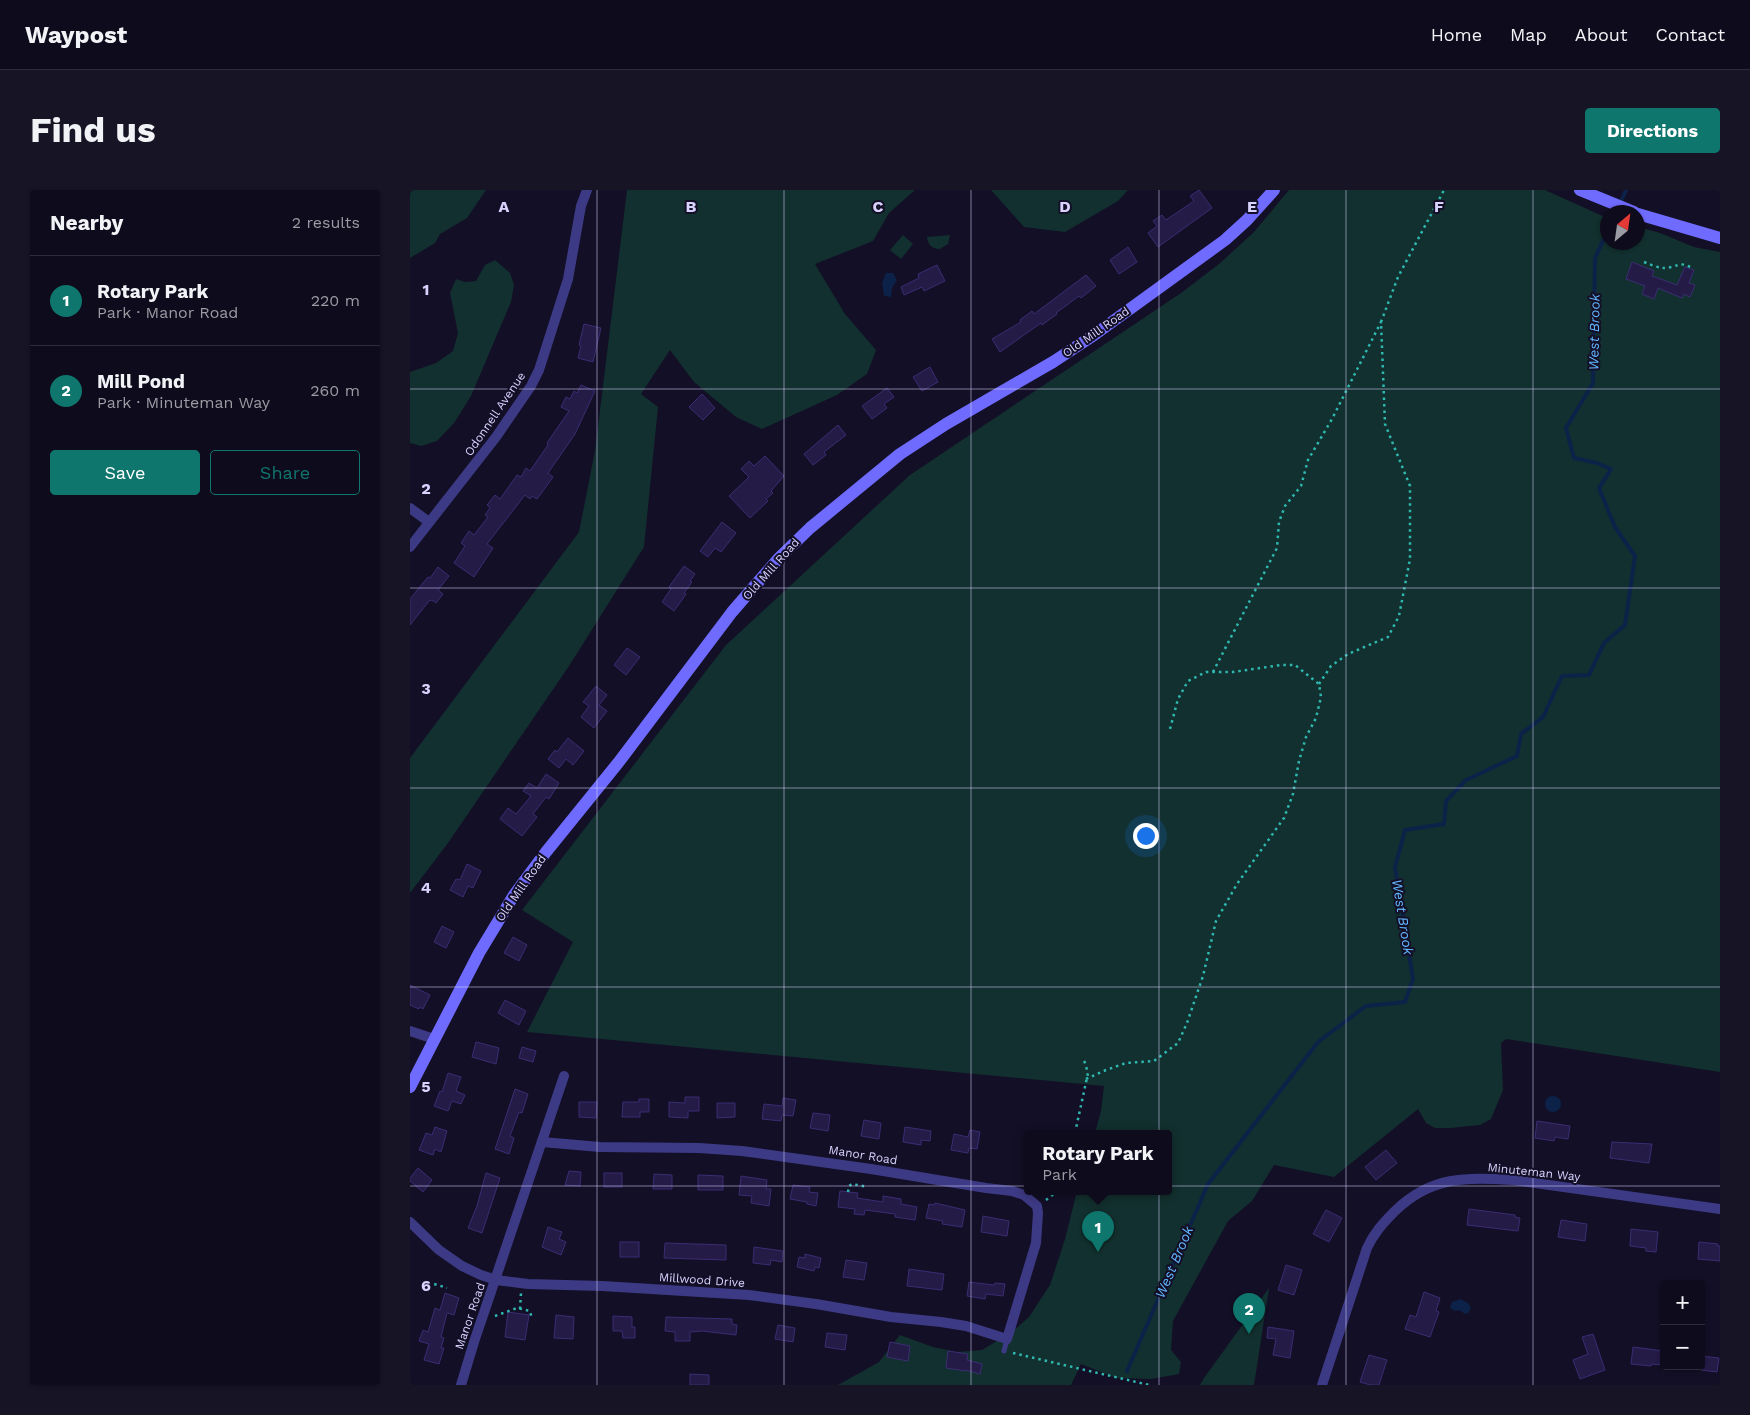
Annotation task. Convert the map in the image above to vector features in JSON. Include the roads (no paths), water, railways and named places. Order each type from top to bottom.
[{"type":"main road","name":"Old Mill Road","points":[[410,1087],[497,922],[530,874],[618,763],[732,612],[793,542],[915,443],[1075,348],[1225,240],[1247,220],[1274,190]]},
{"type":"main road","points":[[1580,190],[1615,205]]},
{"type":"main road","points":[[1645,216],[1720,238]]},
{"type":"street","name":"Odonnell Avenue","points":[[410,546],[496,437],[539,370],[568,279],[581,206],[587,190]]},
{"type":"street","points":[[410,508],[429,522]]},
{"type":"street","points":[[410,1031],[434,1039]]},
{"type":"street","name":"Manor Road","points":[[461,1385],[564,1076]]},
{"type":"street","name":"Manor Road","points":[[542,1142],[742,1151],[871,1169],[1012,1191],[1024,1195],[1037,1206],[1038,1228],[1036,1243],[1007,1339]]},
{"type":"street","name":"Minuteman Way","points":[[1322,1385],[1373,1235],[1400,1206],[1423,1190],[1434,1185],[1459,1180],[1506,1179],[1720,1209]]},
{"type":"street","name":"Millwood Drive","points":[[410,1222],[439,1250],[462,1266],[496,1280],[522,1284],[602,1286],[749,1295],[892,1317],[966,1326],[1007,1339]]},
{"type":"lane","points":[[1004,1351],[1007,1339]]},
{"type":"water","points":[[886,273],[893,273],[897,280],[892,288],[891,297],[884,296],[882,283]]},
{"type":"water","points":[[1553,1096],[1559,1098],[1561,1104],[1559,1110],[1553,1112],[1547,1110],[1545,1104],[1547,1098]]},
{"type":"water","points":[[1460,1299],[1468,1303],[1471,1308],[1468,1313],[1465,1314],[1450,1308],[1452,1302]]},
{"type":"waterway","name":"West Brook","points":[[1619,205],[1626,190]]},
{"type":"waterway","name":"West Brook","points":[[1127,1371],[1208,1184],[1318,1042],[1366,1006],[1405,1002],[1413,979],[1395,867],[1405,830],[1444,824],[1446,801],[1466,780],[1517,756],[1521,734],[1543,717],[1562,676],[1589,675],[1604,643],[1625,625],[1635,556],[1615,527],[1599,488],[1611,469],[1597,463],[1574,458],[1566,428],[1593,383],[1595,258],[1600,247]]},
{"type":"place","name":"Rotary Park","points":[[1098,1252]]},
{"type":"place","name":"Mill Pond","points":[[1249,1334]]}]
